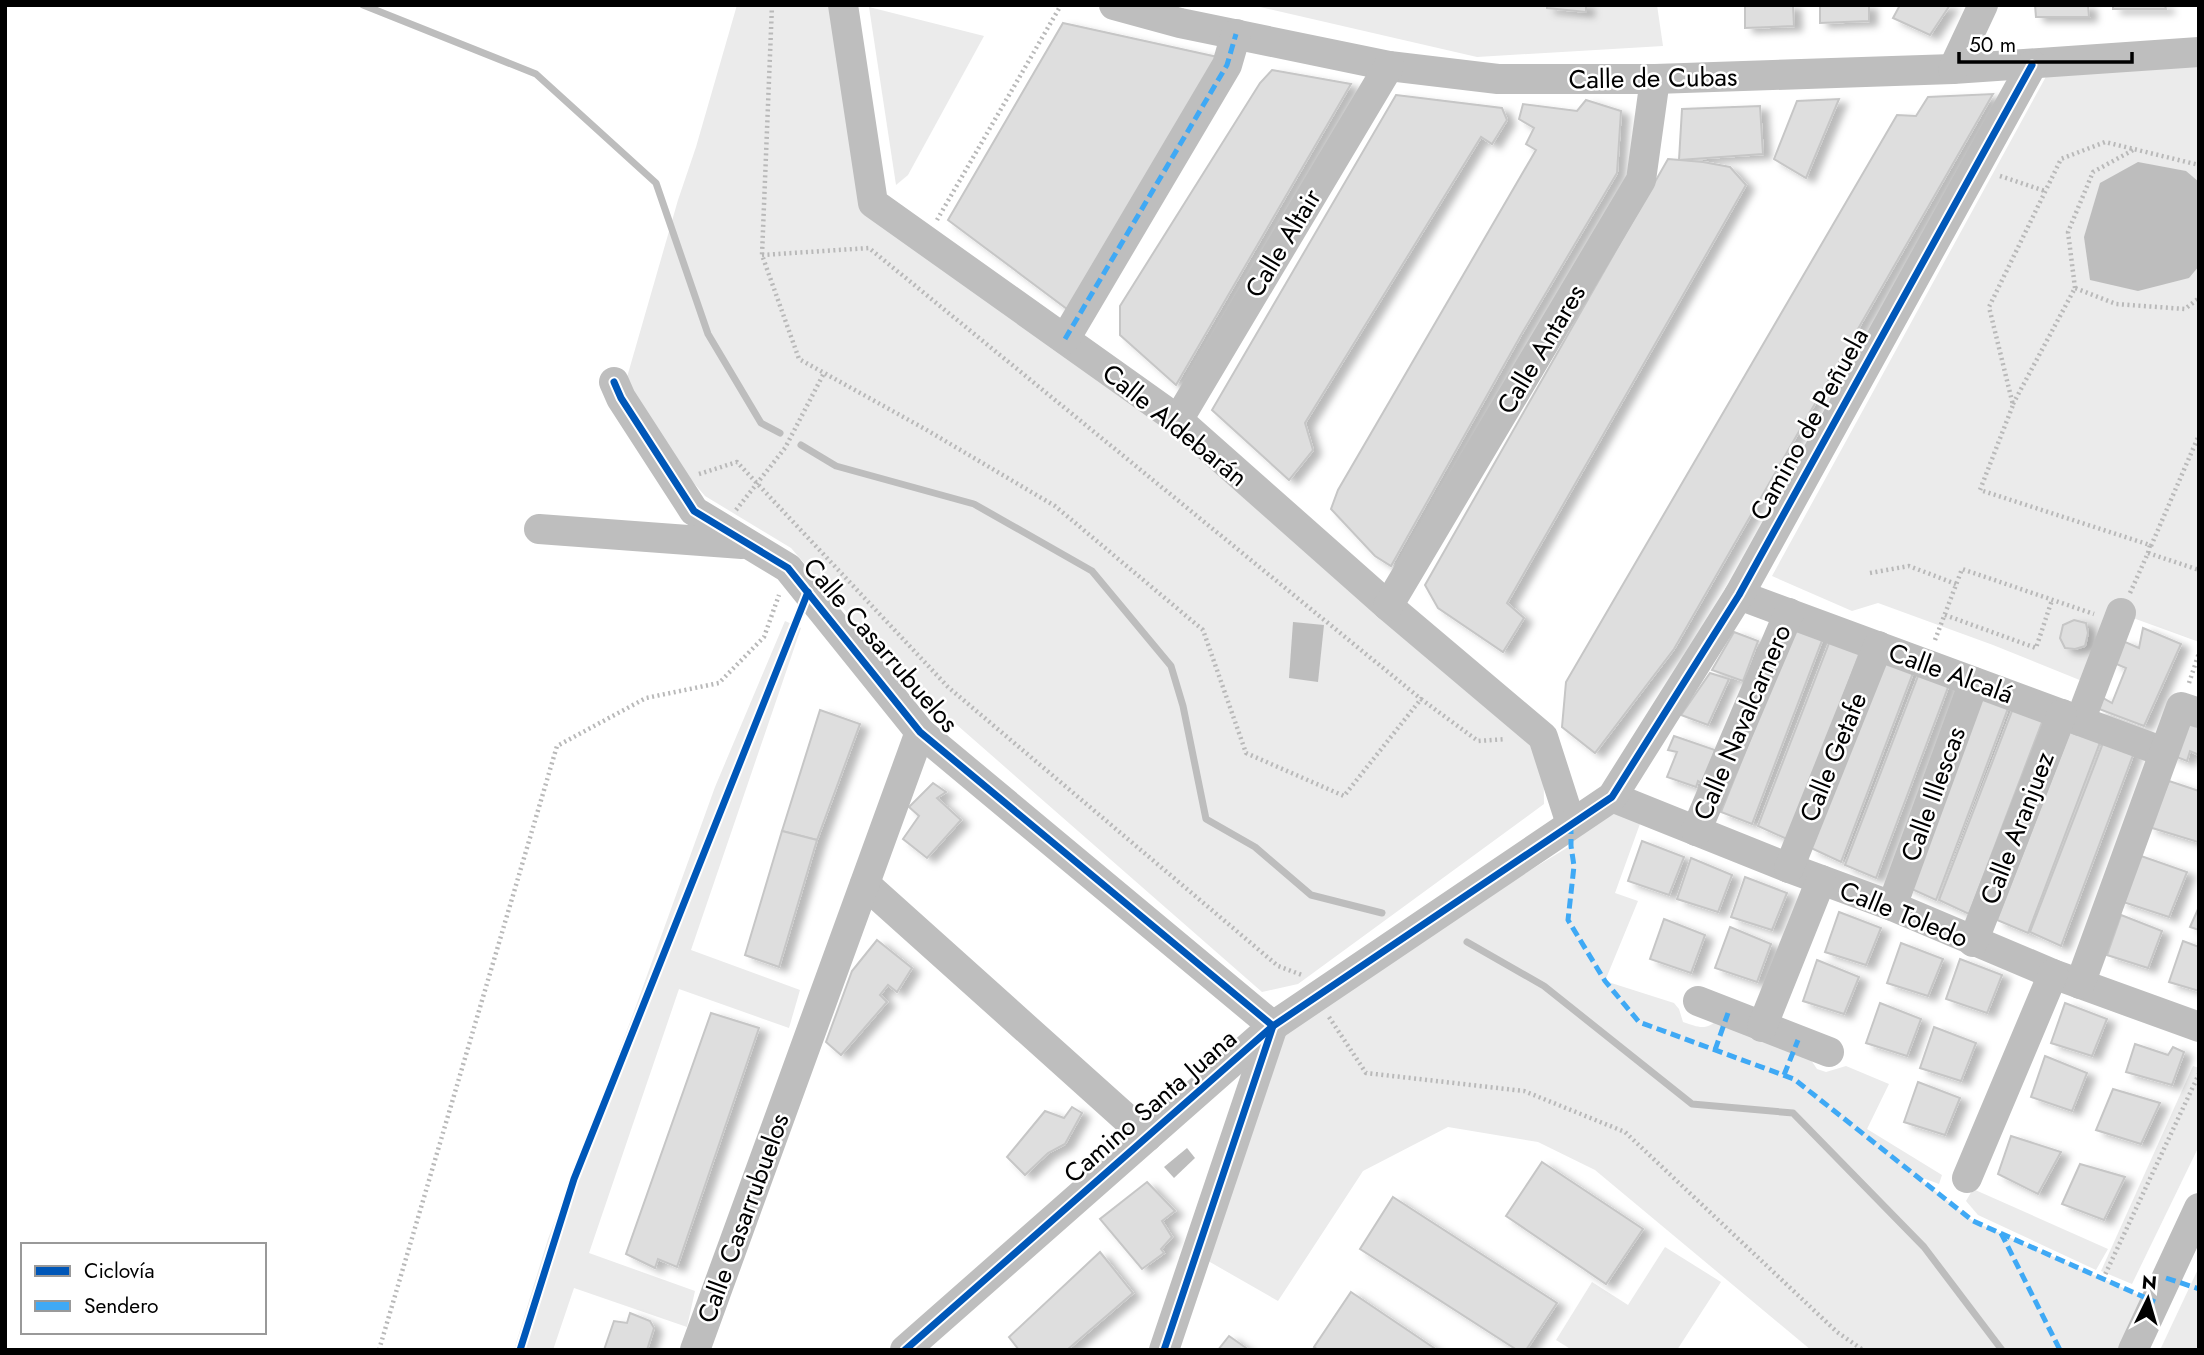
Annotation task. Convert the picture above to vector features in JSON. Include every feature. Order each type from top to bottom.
[{"type":"street","name":"Calle Aldebarán","points":[[843,5],[873,203],[1178,420],[1388,606],[1544,737]]},
{"type":"street","name":"Calle de Cubas","points":[[1114,5],[1180,23],[1389,66],[1498,79],[1655,79],[1953,69],[2199,52]]},
{"type":"street","points":[[1953,69],[1983,5]]},
{"type":"street","points":[[1065,339],[1227,65],[1236,34]]},
{"type":"street","name":"Camino de Peñuela","points":[[1612,797],[1738,595],[2032,65]]},
{"type":"street","name":"Calle Altair","points":[[1178,420],[1389,66]]},
{"type":"street","name":"Calle Antares","points":[[1388,606],[1641,180],[1655,79]]},
{"type":"street","name":"Calle Casarrubuelos","points":[[614,382],[621,398],[694,511],[789,568],[920,732],[1273,1026]]},
{"type":"street","points":[[539,529],[750,545]]},
{"type":"street","name":"Calle Alcalá","points":[[1738,595],[2164,752]]},
{"type":"street","name":"Calle Navalcarnero","points":[[1696,831],[1789,613]]},
{"type":"street","name":"Calle Aranjuez","points":[[1973,942],[2071,718],[2120,617]]},
{"type":"street","name":"Calle Getafe","points":[[1789,868],[1878,646]]},
{"type":"street","name":"Calle Illescas","points":[[1892,906],[1974,682]]},
{"type":"street","points":[[1967,1178],[2066,979],[2181,707],[2199,713]]},
{"type":"street","name":"Calle Casarrubuelos","points":[[695,1350],[920,732]]},
{"type":"street","points":[[1544,737],[1571,824]]},
{"type":"street","name":"Camino Santa Juana","points":[[905,1350],[1273,1026],[1330,999],[1612,797]]},
{"type":"street","name":"Calle Toledo","points":[[1612,797],[1892,906],[2066,979],[2199,1027]]},
{"type":"street","points":[[1762,1027],[1821,880]]},
{"type":"street","points":[[865,884],[1147,1137]]},
{"type":"street","points":[[1698,1001],[1829,1052]]},
{"type":"street","points":[[1164,1350],[1273,1026]]},
{"type":"street","points":[[2133,1350],[2199,1208]]},
{"type":"path","points":[[772,5],[762,255],[799,359],[1055,506],[1203,630],[1246,753],[1344,796],[1421,699]]},
{"type":"path","points":[[925,240],[1061,5]]},
{"type":"path","points":[[2012,405],[1989,307],[2061,159],[2105,142],[2199,165]]},
{"type":"path","points":[[2135,149],[2093,172],[2068,232],[2075,288],[2012,405],[1980,490],[2150,545],[2148,553]]},
{"type":"path","points":[[1975,167],[2045,191]]},
{"type":"path","points":[[762,255],[869,248],[1421,699],[1478,741],[1544,737]]},
{"type":"path","points":[[2075,288],[2116,304],[2185,309],[2199,298]]},
{"type":"path","points":[[757,483],[785,448],[824,373]]},
{"type":"path","points":[[1926,664],[1962,569],[2052,600],[2120,617],[2199,435]]},
{"type":"path","points":[[674,481],[737,462],[948,687],[1278,967],[1330,999],[1366,1073],[1524,1091],[1625,1132],[1836,1332],[1863,1350]]},
{"type":"path","points":[[2148,553],[2199,570]]},
{"type":"path","points":[[1870,573],[1909,566],[1956,584]]},
{"type":"path","points":[[379,1350],[557,746],[646,698],[719,682],[764,637],[789,568]]},
{"type":"path","points":[[1945,615],[2036,648],[2052,600]]},
{"type":"path","points":[[2103,1279],[2199,1074]]},
{"type":"shaded area","points":[[737,5],[843,5],[873,203],[1178,420],[1543,737],[1544,804],[1298,984],[1262,992],[957,725],[922,699],[791,548],[705,496],[621,398]]},
{"type":"shaded area","points":[[1251,5],[1657,5],[1663,46],[1477,57]]},
{"type":"shaded area","points":[[869,7],[984,36],[908,175],[896,185]]},
{"type":"shaded area","points":[[2199,57],[2199,642],[2122,614],[2087,683],[1878,603],[1852,611],[1772,576],[2054,62]]},
{"type":"shaded area","points":[[2138,162],[2186,171],[2199,182],[2199,266],[2189,278],[2138,291],[2090,280],[2084,237],[2100,183]]},
{"type":"shaded area","points":[[785,621],[801,628],[691,950],[800,990],[789,1028],[679,989],[589,1253],[695,1291],[687,1327],[574,1288],[553,1350],[514,1350],[548,1239],[715,787]]},
{"type":"shaded area","points":[[1293,622],[1324,625],[1318,682],[1289,678]]},
{"type":"shaded area","points":[[1612,797],[1645,810],[1615,893],[1638,901],[1605,981],[1674,1003],[1683,1022],[1701,1027],[1709,1026],[1718,1020],[1807,1054],[1817,1069],[1826,1072],[1846,1066],[1889,1084],[1867,1129],[1942,1175],[1939,1184],[1915,1175],[1973,1221],[2146,1298],[2121,1350],[1811,1350],[1595,1170],[1538,1142],[1448,1127],[1363,1171],[1278,1301],[1196,1254],[1273,1026],[1570,846],[1571,824]]},
{"type":"shaded area","points":[[2193,1066],[2199,1068],[2199,1146],[2132,1284],[2101,1271]]},
{"type":"shaded area","points":[[1187,1148],[1195,1158],[1174,1178],[1164,1167]]},
{"type":"shaded area","points":[[1973,1189],[2108,1249],[2096,1270],[1978,1215],[1966,1201]]},
{"type":"shaded area","points":[[1665,1247],[1721,1282],[1677,1350],[1572,1350],[1556,1340],[1592,1282],[1628,1305]]},
{"type":"shaded area","points":[[2199,1267],[2199,1350],[2160,1350]]},
{"type":"building","points":[[1547,5],[1586,5],[1586,12],[1547,8]]},
{"type":"building","points":[[1745,5],[1793,5],[1794,26],[1745,28]]},
{"type":"building","points":[[1820,5],[1869,5],[1869,21],[1820,23]]},
{"type":"building","points":[[1900,5],[1950,5],[1930,35],[1893,18]]},
{"type":"building","points":[[2035,5],[2088,5],[2089,17],[2036,17]]},
{"type":"building","points":[[2113,5],[2165,5],[2166,9],[2113,9]]},
{"type":"building","points":[[1063,23],[1222,58],[1071,312],[948,220]]},
{"type":"building","points":[[1272,70],[1351,84],[1176,385],[1120,335],[1120,306],[1260,83]]},
{"type":"building","points":[[1993,94],[1674,649],[1595,753],[1562,727],[1566,682],[1897,115],[1916,116],[1928,97]]},
{"type":"building","points":[[1396,95],[1502,108],[1507,120],[1492,144],[1481,137],[1305,423],[1313,450],[1289,480],[1212,410]]},
{"type":"building","points":[[1839,99],[1806,178],[1774,159],[1797,101]]},
{"type":"building","points":[[1586,100],[1621,111],[1617,173],[1521,335],[1391,566],[1375,556],[1331,509],[1338,490],[1536,150],[1526,144],[1534,128],[1519,119],[1523,104],[1577,111]]},
{"type":"building","points":[[1760,106],[1763,154],[1679,160],[1682,109]]},
{"type":"building","points":[[1668,159],[1730,167],[1746,185],[1507,603],[1524,618],[1503,652],[1438,608],[1425,585]]},
{"type":"building","points":[[1798,620],[1826,630],[1752,824],[1721,812]]},
{"type":"building","points":[[2074,620],[2086,623],[2088,633],[2085,646],[2065,648],[2060,638],[2063,625]]},
{"type":"building","points":[[2143,628],[2181,644],[2144,726],[2099,709],[2103,698],[2112,703],[2126,668],[2114,663],[2123,641],[2139,648]]},
{"type":"building","points":[[1734,632],[1758,641],[1743,681],[1712,670]]},
{"type":"building","points":[[1833,633],[1863,644],[1789,840],[1758,826]]},
{"type":"building","points":[[1886,654],[1916,665],[1841,862],[1811,848]]},
{"type":"building","points":[[1920,671],[1950,682],[1876,878],[1845,865]]},
{"type":"building","points":[[1710,673],[1729,679],[1708,725],[1681,715]]},
{"type":"building","points":[[1980,692],[2010,703],[1936,900],[1905,886]]},
{"type":"building","points":[[2014,706],[2044,717],[1969,914],[1939,900]]},
{"type":"building","points":[[820,710],[860,724],[817,840],[782,831]]},
{"type":"building","points":[[2184,717],[2199,723],[2199,755],[2190,751],[2187,761],[2169,754]]},
{"type":"building","points":[[2072,726],[2102,737],[2028,933],[1997,920]]},
{"type":"building","points":[[1674,736],[1715,750],[1703,784],[1698,781],[1696,787],[1667,777],[1677,752],[1668,750]]},
{"type":"building","points":[[2105,738],[2135,750],[2061,946],[2030,932]]},
{"type":"building","points":[[2169,781],[2199,791],[2198,842],[2149,827]]},
{"type":"building","points":[[933,783],[946,792],[937,798],[961,820],[927,858],[903,839],[919,816],[909,807]]},
{"type":"building","points":[[782,831],[817,840],[779,967],[745,955]]},
{"type":"building","points":[[1642,841],[1684,857],[1669,895],[1628,881]]},
{"type":"building","points":[[2141,856],[2187,872],[2169,917],[2120,901]]},
{"type":"building","points":[[1691,858],[1732,875],[1718,912],[1677,899]]},
{"type":"building","points":[[1745,877],[1787,893],[1772,930],[1731,917]]},
{"type":"building","points":[[2199,907],[2199,930],[2190,927]]},
{"type":"building","points":[[1839,912],[1881,928],[1866,965],[1825,952]]},
{"type":"building","points":[[2121,915],[2162,931],[2148,968],[2107,955]]},
{"type":"building","points":[[1664,919],[1705,935],[1691,973],[1650,959]]},
{"type":"building","points":[[1730,927],[1771,944],[1757,982],[1715,968]]},
{"type":"building","points":[[877,940],[912,968],[897,992],[888,985],[880,995],[887,1002],[841,1055],[826,1042],[852,971]]},
{"type":"building","points":[[2183,941],[2199,947],[2199,991],[2169,982]]},
{"type":"building","points":[[1901,943],[1943,959],[1928,996],[1887,983]]},
{"type":"building","points":[[1960,959],[2002,975],[1987,1013],[1946,999]]},
{"type":"building","points":[[1817,960],[1859,977],[1844,1014],[1803,1001]]},
{"type":"building","points":[[1880,1003],[1921,1019],[1907,1056],[1866,1043]]},
{"type":"building","points":[[2065,1003],[2107,1019],[2092,1056],[2051,1043]]},
{"type":"building","points":[[711,1013],[759,1028],[677,1267],[658,1259],[655,1268],[626,1254]]},
{"type":"building","points":[[1934,1027],[1976,1043],[1961,1081],[1920,1068]]},
{"type":"building","points":[[2135,1044],[2168,1055],[2173,1047],[2184,1052],[2172,1085],[2126,1072]]},
{"type":"building","points":[[2045,1056],[2087,1073],[2072,1111],[2031,1097]]},
{"type":"building","points":[[1918,1082],[1960,1098],[1945,1135],[1904,1122]]},
{"type":"building","points":[[2113,1089],[2160,1103],[2141,1144],[2096,1130]]},
{"type":"building","points":[[1072,1107],[1082,1113],[1065,1144],[1048,1153],[1025,1175],[1007,1157],[1045,1111],[1064,1118]]},
{"type":"building","points":[[2011,1136],[2061,1152],[2038,1194],[1998,1174]]},
{"type":"building","points":[[1542,1162],[1643,1229],[1606,1284],[1506,1216]]},
{"type":"building","points":[[2080,1164],[2125,1177],[2104,1220],[2062,1204]]},
{"type":"building","points":[[1147,1182],[1175,1211],[1162,1221],[1172,1237],[1161,1249],[1164,1253],[1142,1269],[1100,1219]]},
{"type":"building","points":[[1393,1197],[1557,1303],[1526,1350],[1517,1350],[1360,1249]]},
{"type":"building","points":[[1100,1252],[1133,1293],[1067,1350],[1019,1350],[1009,1337]]},
{"type":"building","points":[[1351,1292],[1437,1350],[1318,1350],[1314,1347]]},
{"type":"building","points":[[630,1313],[650,1321],[654,1328],[647,1350],[604,1350],[614,1321],[627,1323]]},
{"type":"building","points":[[1229,1336],[1249,1350],[1218,1350]]},
{"type":"waterway","points":[[363,5],[536,74],[656,183],[708,334],[761,423],[780,433]]},
{"type":"waterway","points":[[801,445],[836,466],[974,504],[1092,571],[1171,666],[1183,706],[1206,819],[1255,847],[1311,895],[1382,913]]},
{"type":"waterway","points":[[1467,942],[1544,986],[1692,1104],[1793,1113],[1924,1247],[2002,1350]]},
{"type":"marked path","points":[[1065,339],[1227,65],[1236,34]]},
{"type":"marked path","points":[[1571,824],[1574,866],[1568,920],[1605,981],[1639,1022],[1794,1079],[1973,1221],[2155,1302]]},
{"type":"marked path","points":[[1715,1050],[1728,1013]]},
{"type":"marked path","points":[[1784,1075],[1798,1040]]},
{"type":"marked path","points":[[2001,1233],[2060,1350]]},
{"type":"marked path","points":[[2166,1278],[2199,1289]]},
{"type":"cycle path","points":[[905,1350],[1273,1026],[1612,797],[1739,595],[2032,65]]},
{"type":"cycle path","points":[[614,382],[621,398],[694,511],[788,568],[920,732],[1273,1026],[1164,1350]]},
{"type":"cycle path","points":[[520,1350],[574,1179],[808,592]]}]
